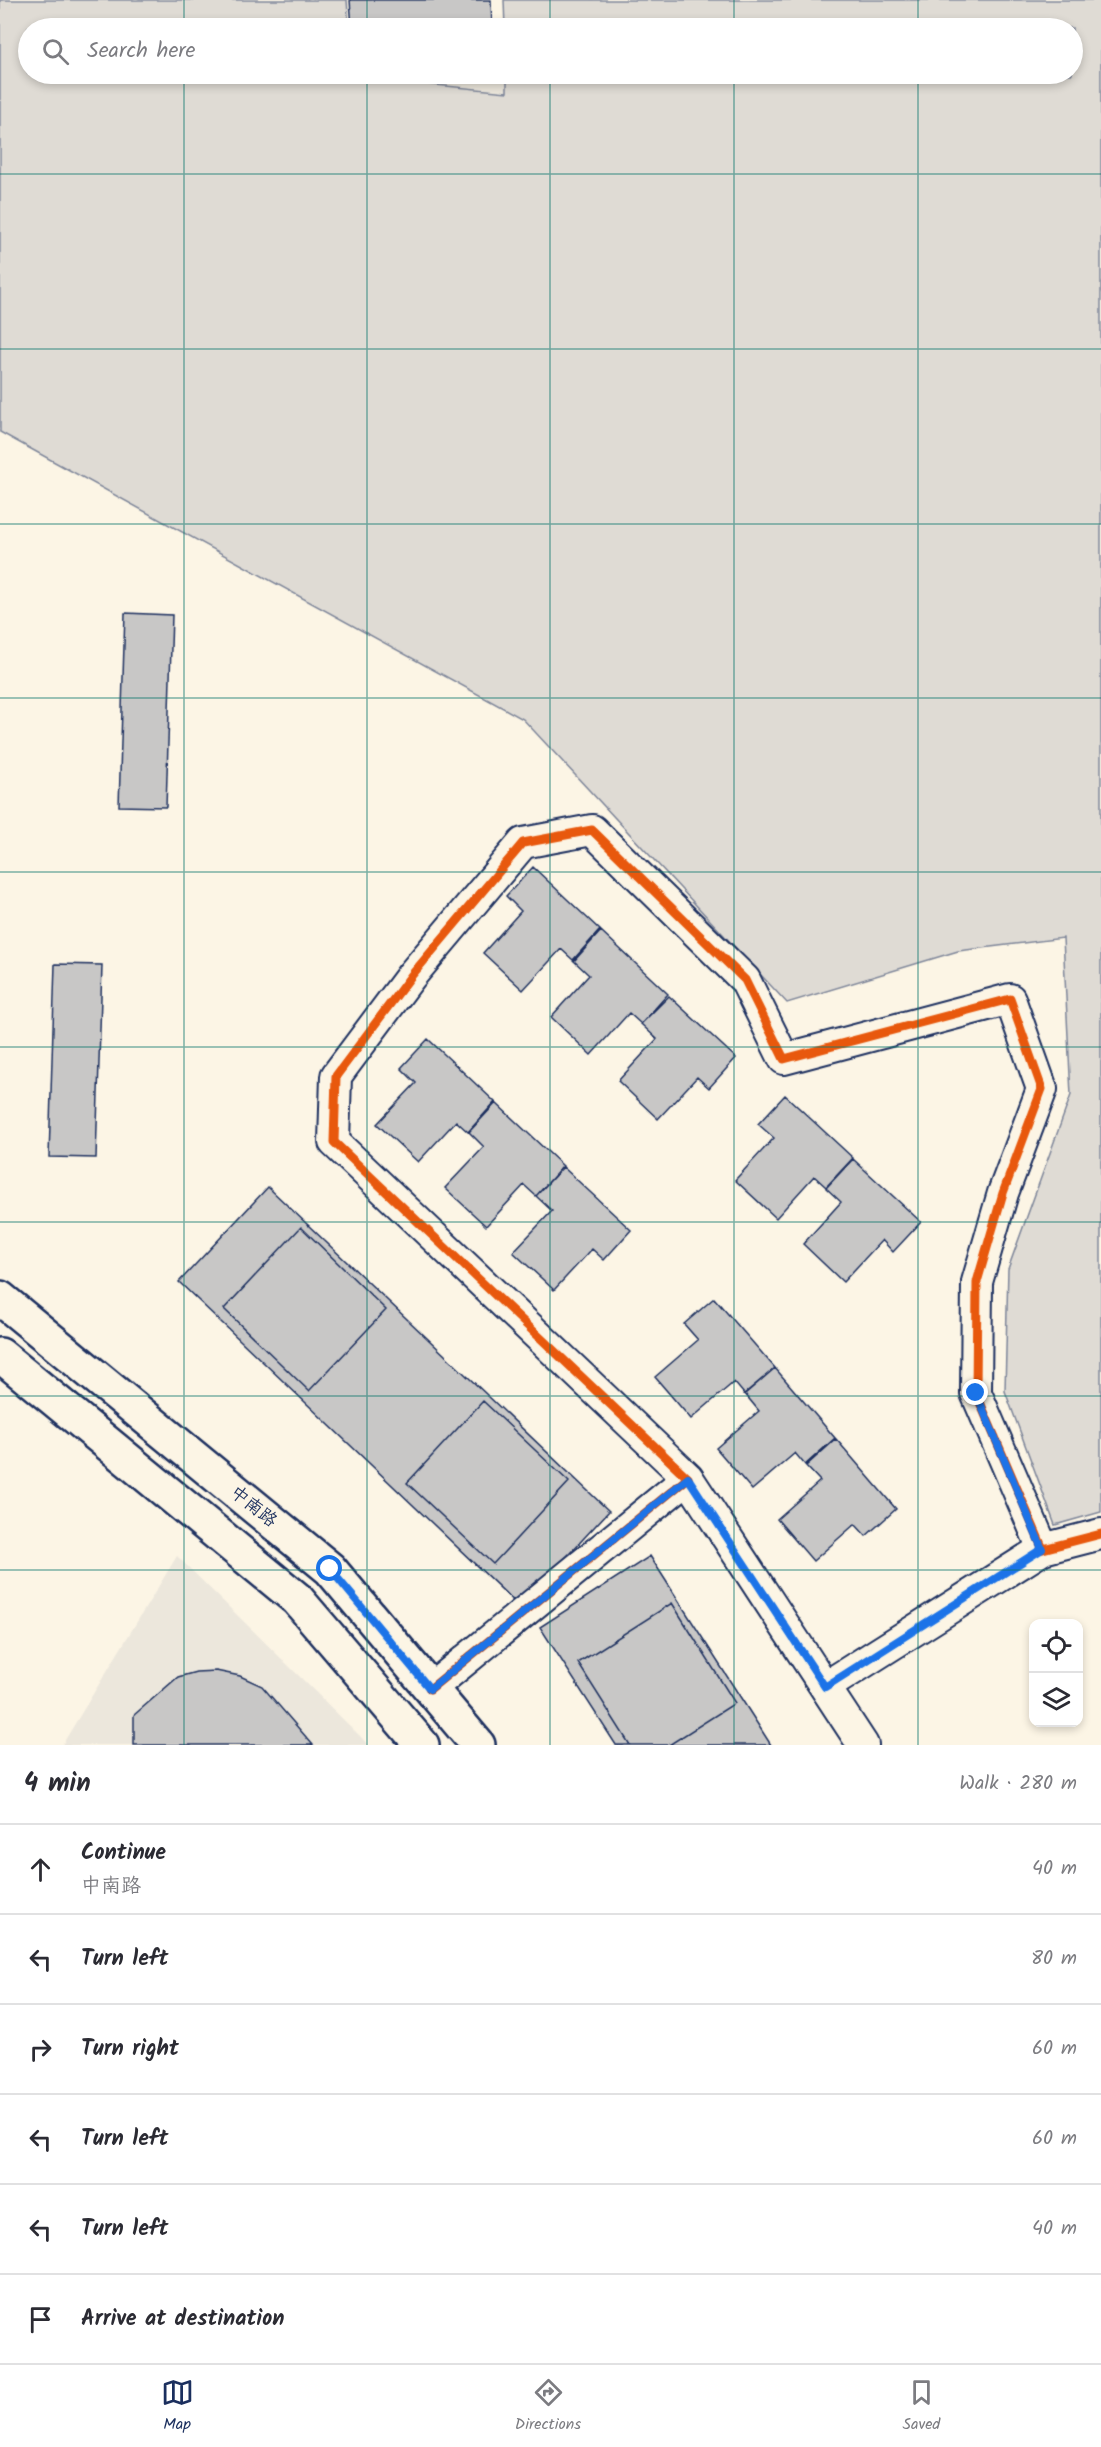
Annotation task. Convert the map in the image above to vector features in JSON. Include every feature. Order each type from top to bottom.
[{"type":"main road","name":"中南路","points":[[0,1298],[330,1569],[478,1745]]},
{"type":"main road","points":[[0,1355],[297,1599],[422,1745]]},
{"type":"street","points":[[862,1745],[688,1478],[334,1142],[336,1076],[411,976],[523,843],[592,830],[745,980],[784,1059],[1010,999],[1042,1089],[1003,1192],[977,1282],[976,1393],[1042,1549]]},
{"type":"street","points":[[430,1689],[688,1478]]},
{"type":"street","points":[[825,1687],[1042,1549],[1101,1534]]},
{"type":"shaded area","points":[[0,0],[347,0],[348,18],[18,18],[18,84],[425,84],[507,92],[507,84],[1083,84],[1083,18],[505,18],[504,0],[1101,0],[1101,1512],[1055,1525],[1005,1391],[1008,1269],[1071,1095],[1063,938],[958,951],[787,1003],[523,719],[0,432]]},
{"type":"shaded area","points":[[426,84],[508,84],[508,92]]},
{"type":"shaded area","points":[[177,1556],[360,1736],[368,1745],[62,1745]]},
{"type":"building","points":[[350,0],[491,0],[492,18],[351,18]]},
{"type":"building","points":[[125,613],[172,615],[166,807],[119,806]]},
{"type":"building","points":[[533,867],[600,930],[573,960],[561,949],[523,990],[483,953],[521,911],[506,896]]},
{"type":"building","points":[[601,931],[668,994],[641,1024],[629,1013],[591,1055],[551,1017],[589,975],[574,961]]},
{"type":"building","points":[[55,964],[102,965],[96,1158],[49,1157]]},
{"type":"building","points":[[669,996],[736,1058],[709,1088],[697,1077],[658,1119],[618,1081],[657,1039],[641,1024]]},
{"type":"building","points":[[428,1039],[495,1102],[468,1132],[456,1121],[418,1162],[377,1124],[416,1083],[401,1068]]},
{"type":"building","points":[[785,1095],[853,1158],[826,1187],[814,1176],[776,1218],[735,1180],[774,1138],[758,1124]]},
{"type":"building","points":[[496,1103],[563,1166],[536,1196],[524,1185],[486,1226],[445,1188],[484,1147],[469,1132]]},
{"type":"building","points":[[853,1159],[921,1222],[893,1252],[882,1240],[843,1282],[803,1244],[841,1202],[826,1188]]},
{"type":"building","points":[[563,1167],[631,1230],[604,1260],[592,1249],[554,1290],[513,1252],[552,1211],[536,1196]]},
{"type":"building","points":[[268,1187],[609,1511],[520,1607],[179,1282]]},
{"type":"building","points":[[301,1227],[386,1310],[309,1391],[224,1309]]},
{"type":"building","points":[[714,1298],[775,1368],[744,1394],[734,1382],[691,1419],[655,1377],[698,1340],[684,1324]]},
{"type":"building","points":[[775,1368],[835,1438],[805,1465],[795,1453],[752,1490],[716,1448],[759,1411],[745,1394]]},
{"type":"building","points":[[483,1401],[569,1482],[493,1564],[407,1483]]},
{"type":"building","points":[[836,1439],[896,1509],[866,1536],[855,1524],[813,1561],[777,1519],[820,1481],[806,1466]]},
{"type":"building","points":[[650,1556],[771,1745],[616,1745],[540,1627]]},
{"type":"building","points":[[672,1603],[735,1703],[669,1745],[630,1745],[578,1663]]},
{"type":"building","points":[[216,1671],[240,1676],[262,1686],[313,1745],[134,1745],[134,1715],[178,1677],[196,1672]]},
{"type":"cycle path","points":[[430,1689],[688,1478],[334,1142],[336,1076],[411,976],[523,843],[592,830],[745,980],[784,1059],[1010,999],[1042,1089],[1003,1193],[977,1282],[976,1393],[1043,1549],[1101,1534]]},
{"type":"route","points":[[330,1569],[430,1689],[688,1478],[825,1687],[1042,1549],[976,1393]]}]
